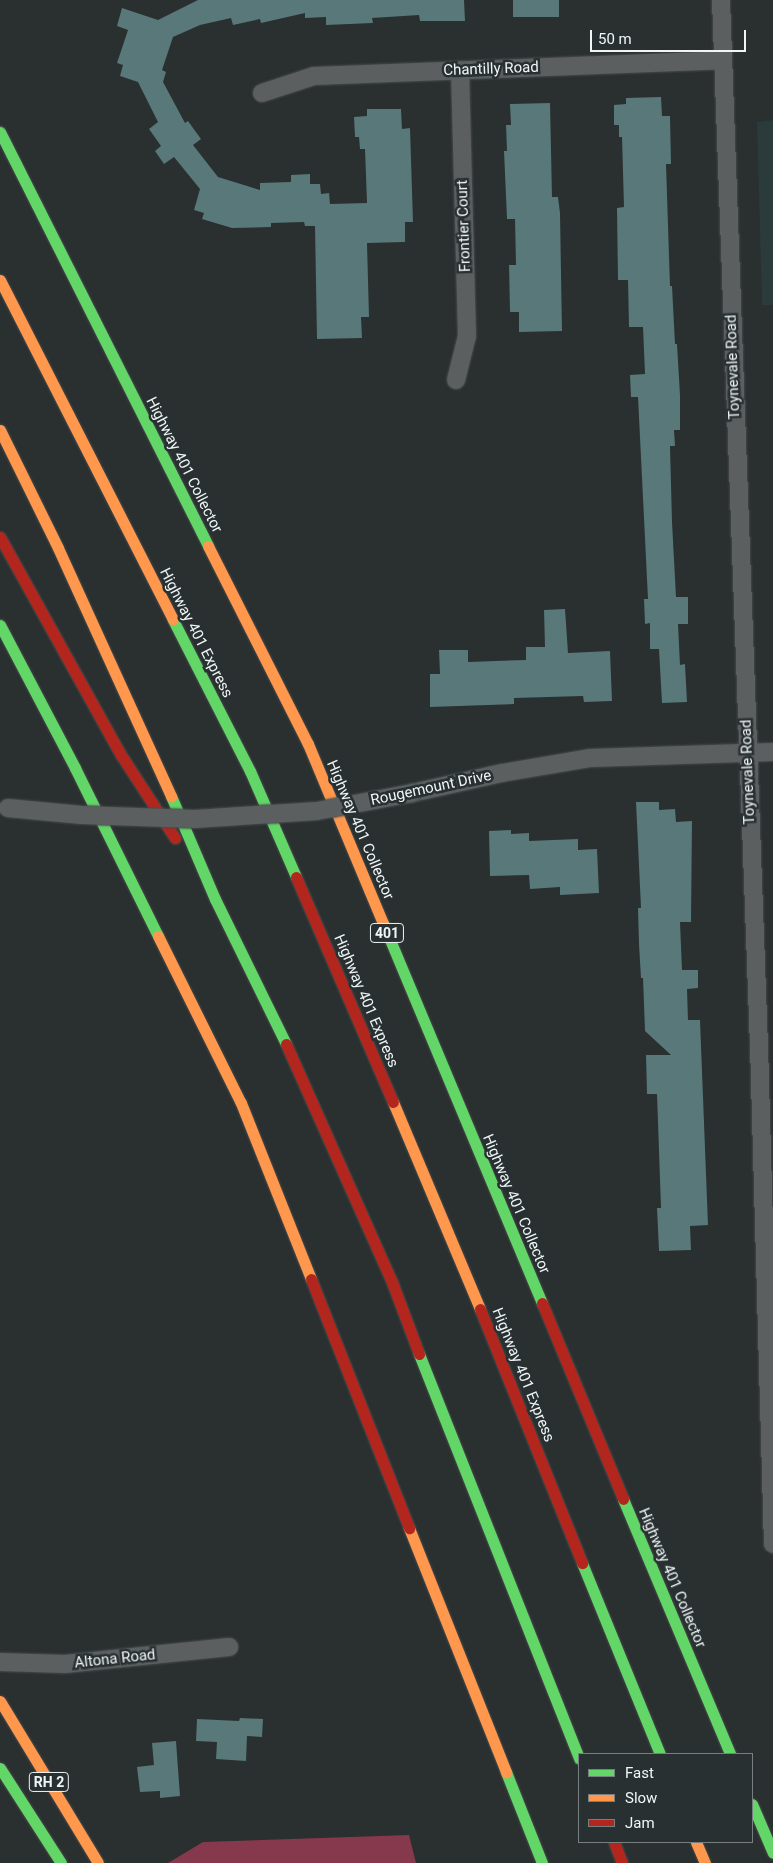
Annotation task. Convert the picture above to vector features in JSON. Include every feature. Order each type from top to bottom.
[{"type":"main road","name":"Highway 401 Collector","points":[[0,132],[308,744],[730,1753]]},
{"type":"main road","name":"Highway 401 Express","points":[[0,280],[250,771],[436,1199],[660,1753]]},
{"type":"main road","points":[[0,430],[58,548],[139,724],[215,899],[298,1069],[392,1282],[456,1452],[578,1757]]},
{"type":"main road","points":[[0,538],[121,755],[215,899]]},
{"type":"main road","points":[[0,625],[75,768],[241,1103],[542,1863]]},
{"type":"main road","name":"RH 2","points":[[0,1701],[98,1863]]},
{"type":"main road","name":"RH 2","points":[[0,1768],[61,1863]]},
{"type":"main road","points":[[753,1806],[773,1853]]},
{"type":"main road","points":[[614,1843],[622,1863]]},
{"type":"main road","points":[[696,1843],[705,1863]]},
{"type":"street","name":"Toynevale Road","points":[[721,0],[748,753],[766,1045],[773,1544]]},
{"type":"street","name":"Chantilly Road","points":[[262,93],[314,76],[723,60]]},
{"type":"street","name":"Frontier Court","points":[[456,380],[467,336],[460,70]]},
{"type":"street","name":"Rougemount Drive","points":[[4,808],[82,815],[195,819],[317,811],[502,773],[591,758],[773,752]]},
{"type":"street","name":"Altona Road","points":[[0,1662],[65,1664],[229,1647]]},
{"type":"shaded area","points":[[773,120],[773,305],[762,305],[757,122]]},
{"type":"shaded area","points":[[409,1835],[416,1863],[168,1863],[203,1842]]},
{"type":"building","points":[[198,0],[464,0],[465,21],[420,21],[419,15],[372,18],[373,23],[326,25],[326,17],[305,18],[305,13],[261,23],[260,19],[233,25],[231,18],[200,25],[173,37],[162,70],[166,72],[163,82],[185,123],[188,121],[201,139],[193,145],[218,177],[260,190],[260,183],[291,182],[291,175],[310,174],[310,184],[320,184],[321,194],[329,193],[330,204],[367,203],[365,149],[360,149],[359,137],[355,137],[354,117],[367,116],[367,109],[401,109],[402,129],[410,128],[413,222],[405,222],[405,242],[367,243],[369,317],[361,317],[362,338],[317,339],[315,226],[305,226],[304,222],[271,223],[271,227],[232,228],[202,219],[204,213],[194,210],[200,189],[174,157],[164,164],[155,151],[161,146],[149,129],[158,122],[138,82],[120,76],[123,65],[117,63],[128,30],[117,26],[122,8],[158,20]]},
{"type":"building","points":[[513,0],[559,0],[559,17],[513,17]]},
{"type":"building","points":[[661,97],[662,116],[670,116],[671,164],[666,164],[670,286],[672,286],[680,395],[680,430],[674,430],[675,446],[670,446],[676,597],[688,597],[688,624],[678,624],[680,665],[685,664],[687,702],[662,703],[659,649],[650,649],[650,623],[645,624],[644,599],[648,599],[638,397],[631,397],[630,375],[645,374],[643,327],[629,327],[628,280],[618,280],[617,208],[624,207],[622,137],[619,137],[619,125],[614,125],[614,105],[626,104],[626,98]]},
{"type":"building","points":[[550,103],[552,197],[558,197],[560,213],[562,331],[519,332],[519,312],[510,312],[509,265],[516,265],[515,219],[507,219],[504,151],[507,151],[506,125],[511,125],[510,104]]},
{"type":"building","points":[[565,609],[568,653],[610,651],[612,701],[584,702],[583,696],[514,698],[514,704],[430,707],[430,674],[440,674],[439,650],[468,650],[468,662],[526,660],[526,647],[545,647],[544,610]]},
{"type":"building","points":[[636,802],[659,802],[659,810],[675,809],[676,822],[692,821],[691,922],[680,922],[682,970],[698,970],[698,988],[687,989],[688,1020],[700,1020],[708,1225],[690,1226],[691,1250],[659,1251],[657,1208],[661,1208],[657,1094],[647,1094],[646,1055],[671,1055],[645,1031],[643,978],[641,978],[639,944],[638,908],[641,908]]},
{"type":"building","points":[[511,830],[511,834],[529,833],[529,841],[578,839],[578,850],[597,849],[599,893],[560,895],[560,887],[530,889],[529,875],[490,876],[489,831]]},
{"type":"building","points":[[240,1718],[263,1719],[262,1737],[247,1736],[246,1761],[216,1759],[217,1742],[196,1741],[197,1719],[239,1721]]},
{"type":"building","points":[[176,1741],[180,1796],[160,1798],[160,1791],[140,1792],[137,1767],[154,1765],[152,1743]]},
{"type":"traffic: fast","points":[[0,132],[208,546]]},
{"type":"traffic: fast","points":[[173,620],[250,771],[296,877]]},
{"type":"traffic: fast","points":[[0,625],[75,768],[158,936]]},
{"type":"traffic: fast","points":[[171,796],[215,899],[286,1044]]},
{"type":"traffic: fast","points":[[383,923],[542,1303]]},
{"type":"traffic: fast","points":[[419,1354],[578,1756]]},
{"type":"traffic: fast","points":[[623,1499],[730,1753]]},
{"type":"traffic: fast","points":[[582,1563],[660,1753]]},
{"type":"traffic: fast","points":[[0,1768],[61,1863]]},
{"type":"traffic: fast","points":[[506,1772],[542,1863]]},
{"type":"traffic: fast","points":[[753,1806],[773,1853]]},
{"type":"traffic: slow","points":[[0,280],[173,620]]},
{"type":"traffic: slow","points":[[0,430],[58,548],[171,796]]},
{"type":"traffic: slow","points":[[208,546],[308,744],[383,923]]},
{"type":"traffic: slow","points":[[158,936],[241,1103],[311,1279]]},
{"type":"traffic: slow","points":[[393,1102],[480,1309]]},
{"type":"traffic: slow","points":[[409,1528],[506,1772]]},
{"type":"traffic: slow","points":[[0,1701],[98,1863]]},
{"type":"traffic: slow","points":[[696,1843],[705,1863]]},
{"type":"traffic: jam","points":[[0,537],[121,755],[175,838]]},
{"type":"traffic: jam","points":[[296,877],[393,1102]]},
{"type":"traffic: jam","points":[[286,1044],[392,1282],[419,1354]]},
{"type":"traffic: jam","points":[[311,1279],[409,1528]]},
{"type":"traffic: jam","points":[[542,1303],[623,1499]]},
{"type":"traffic: jam","points":[[480,1309],[582,1563]]},
{"type":"traffic: jam","points":[[614,1843],[622,1863]]}]
